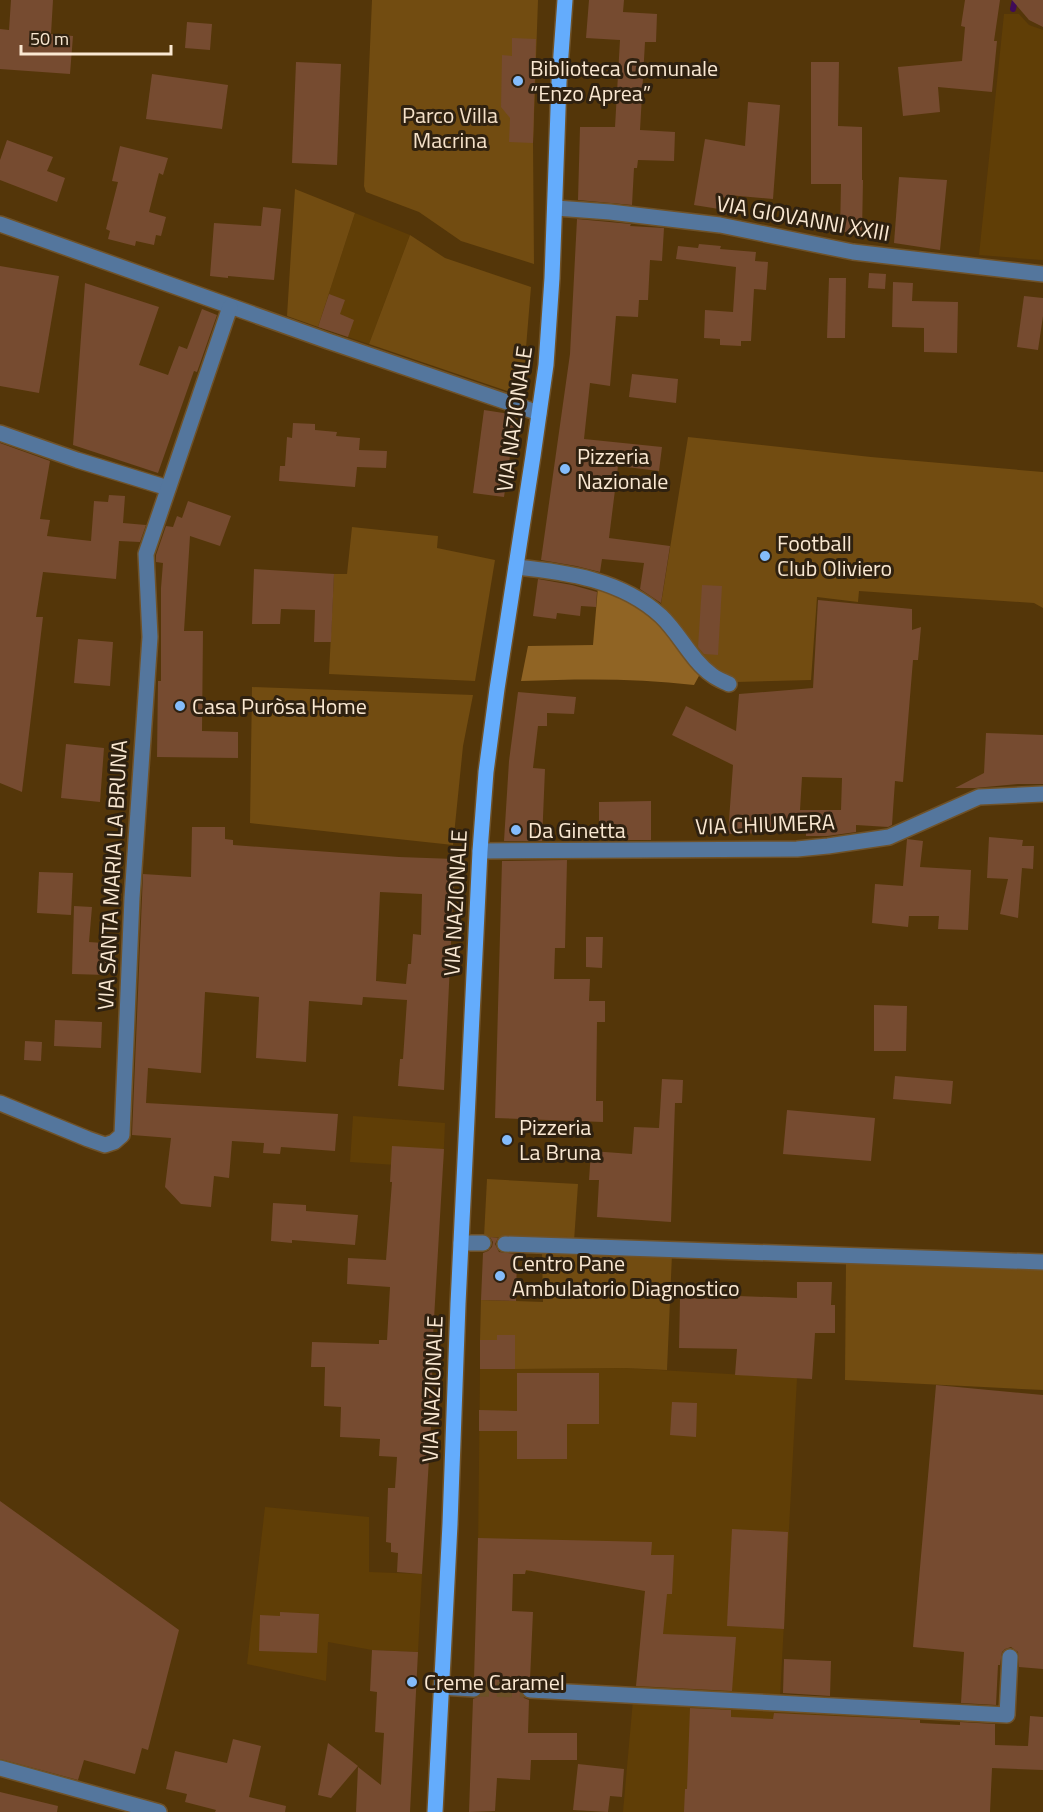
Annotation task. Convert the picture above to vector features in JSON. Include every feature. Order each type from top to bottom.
[{"type":"main road","name":"VIA NAZIONALE","points":[[435,1812],[480,851],[496,689],[546,354],[565,0]]},
{"type":"street","name":"VIA GIOVANNI XXIII","points":[[555,208],[720,225],[853,252],[1043,273]]},
{"type":"street","points":[[0,224],[94,256],[230,307],[539,413]]},
{"type":"street","name":"VIA SANTA MARIA LA BRUNA","points":[[0,1103],[105,1145],[114,1142],[122,1135],[132,898],[150,637],[146,554],[230,307]]},
{"type":"street","points":[[0,433],[168,488]]},
{"type":"street","points":[[516,567],[591,579],[626,592],[662,617],[696,660],[712,675],[729,684]]},
{"type":"street","name":"VIA CHIUMERA","points":[[480,851],[797,849],[828,846],[888,837],[979,797],[1043,794]]},
{"type":"street","points":[[461,1243],[483,1243]]},
{"type":"street","points":[[505,1244],[1043,1262]]},
{"type":"street","points":[[530,1690],[1007,1715],[1010,1657]]},
{"type":"street","points":[[441,1687],[474,1689]]},
{"type":"street","points":[[0,1768],[159,1812]]},
{"type":"shaded area","points":[[1004,14],[1019,14],[1029,25],[1043,30],[1043,260],[979,255]]},
{"type":"shaded area","points":[[355,213],[410,235],[369,344],[318,327]]},
{"type":"shaded area","points":[[598,587],[626,597],[656,622],[700,674],[694,685],[608,680],[521,681],[528,646],[593,645]]},
{"type":"shaded area","points":[[353,1116],[445,1123],[443,1168],[350,1162]]},
{"type":"shaded area","points":[[624,1368],[797,1378],[780,1698],[636,1692],[645,1591],[525,1571],[478,1553],[480,1369]]},
{"type":"shaded area","points":[[265,1507],[369,1517],[369,1572],[422,1574],[418,1652],[372,1650],[328,1642],[326,1681],[247,1664]]},
{"type":"shaded area","points":[[633,1700],[920,1719],[917,1812],[623,1812]]},
{"type":"green space","name":"Parco Villa Macrina","points":[[372,0],[538,0],[533,143],[534,264],[461,241],[419,212],[366,192],[364,186]]},
{"type":"green space","points":[[295,189],[355,213],[318,327],[287,316]]},
{"type":"green space","points":[[410,235],[445,258],[531,287],[522,396],[369,344]]},
{"type":"green space","points":[[688,437],[871,457],[1043,472],[1043,608],[1034,603],[859,591],[858,602],[817,597],[811,680],[736,682],[705,663],[661,604]]},
{"type":"green space","points":[[352,527],[438,536],[437,548],[495,560],[475,681],[329,674],[334,574],[347,574]]},
{"type":"green space","points":[[252,687],[473,695],[463,746],[453,845],[250,823]]},
{"type":"green space","points":[[487,1179],[578,1184],[574,1241],[484,1237]]},
{"type":"green space","points":[[542,1251],[672,1254],[667,1370],[515,1369],[515,1335],[497,1335],[497,1340],[480,1340],[481,1300],[543,1302]]},
{"type":"green space","points":[[846,1263],[1043,1270],[1043,1390],[845,1380]]},
{"type":"building","points":[[11,0],[53,0],[51,34],[73,36],[70,74],[0,69],[0,29],[9,30]]},
{"type":"building","points":[[589,0],[624,0],[623,12],[657,14],[656,42],[645,42],[640,130],[675,132],[674,161],[638,160],[637,168],[634,168],[632,205],[578,200],[580,127],[615,127],[620,40],[586,38]]},
{"type":"building","points":[[965,0],[1000,0],[994,41],[997,41],[992,92],[938,87],[940,112],[903,116],[898,67],[962,61],[965,27],[961,26]]},
{"type":"building","points":[[1012,0],[1043,0],[1043,27],[1029,20]]},
{"type":"building","points":[[187,22],[212,24],[210,50],[185,48]]},
{"type":"building","name":"Biblioteca Comunale “Enzo Aprea”","points":[[512,38],[536,39],[533,143],[509,142],[510,118],[501,107],[502,55],[512,56]]},
{"type":"building","points":[[296,62],[341,64],[337,165],[292,163]]},
{"type":"building","points":[[811,62],[839,62],[838,126],[862,127],[862,232],[840,232],[841,184],[811,184]]},
{"type":"building","points":[[152,74],[228,85],[222,129],[146,119]]},
{"type":"building","points":[[748,102],[780,105],[773,199],[728,195],[728,198],[721,197],[719,209],[694,205],[705,139],[745,146]]},
{"type":"building","points":[[7,140],[53,157],[47,171],[65,178],[57,202],[0,180],[0,160]]},
{"type":"building","points":[[120,146],[168,158],[163,175],[159,173],[149,212],[166,217],[161,236],[156,235],[154,245],[136,241],[135,246],[108,239],[110,231],[106,229],[118,182],[112,181]]},
{"type":"building","points":[[899,177],[947,180],[940,250],[894,243]]},
{"type":"building","points":[[263,207],[281,209],[274,280],[210,276],[214,223],[261,226]]},
{"type":"building","points":[[577,219],[664,228],[662,261],[650,260],[648,300],[639,300],[638,317],[616,316],[610,386],[590,383],[584,439],[662,447],[659,471],[618,466],[609,538],[670,546],[661,603],[640,589],[644,563],[602,559],[600,572],[541,560],[570,354]]},
{"type":"building","points":[[699,244],[721,246],[720,249],[756,252],[755,261],[768,262],[766,290],[754,289],[751,341],[741,341],[741,346],[720,345],[720,339],[704,338],[705,310],[733,312],[736,267],[676,259],[678,246],[698,248]]},
{"type":"building","points":[[0,266],[59,276],[39,393],[0,386]]},
{"type":"building","points":[[869,273],[886,274],[885,289],[868,288]]},
{"type":"building","points":[[829,278],[846,278],[845,338],[827,338]]},
{"type":"building","points":[[893,282],[913,283],[912,301],[958,302],[957,353],[924,352],[924,328],[892,327]]},
{"type":"building","points":[[85,283],[159,307],[139,365],[168,375],[179,346],[187,349],[202,309],[217,315],[197,372],[194,371],[158,473],[73,445]]},
{"type":"building","points":[[329,294],[345,300],[340,314],[354,320],[348,337],[318,327]]},
{"type":"building","points":[[1024,296],[1043,298],[1038,350],[1017,347]]},
{"type":"building","points":[[632,374],[678,379],[676,403],[629,397]]},
{"type":"building","points":[[484,410],[516,415],[504,497],[473,493]]},
{"type":"building","points":[[293,423],[315,424],[315,430],[337,432],[336,436],[360,438],[359,450],[387,451],[386,468],[357,467],[355,487],[279,481],[280,466],[285,466],[287,437],[292,438]]},
{"type":"building","points":[[0,443],[50,461],[40,519],[50,520],[47,536],[91,541],[94,501],[108,502],[109,495],[125,496],[123,523],[146,525],[140,542],[119,541],[116,579],[43,572],[36,617],[43,617],[22,792],[0,783]]},
{"type":"building","points":[[188,501],[231,516],[220,546],[190,536],[184,631],[203,631],[202,731],[238,732],[238,758],[157,757],[163,563],[156,562],[156,555],[166,526],[173,527],[177,516],[182,518]]},
{"type":"building","points":[[254,569],[334,574],[331,642],[314,642],[315,610],[281,609],[280,624],[252,624]]},
{"type":"building","points":[[538,579],[597,592],[596,607],[581,606],[580,616],[557,613],[556,619],[533,616]]},
{"type":"building","points":[[702,585],[722,586],[718,655],[704,654],[698,647]]},
{"type":"building","points":[[818,600],[912,609],[912,630],[921,627],[918,660],[913,660],[903,782],[895,781],[892,825],[888,827],[856,825],[856,832],[827,836],[806,836],[806,832],[728,834],[733,765],[672,735],[686,706],[736,731],[739,694],[813,688]],"holes":[[[802,777],[842,778],[841,810],[800,810]]]},
{"type":"building","points":[[78,639],[113,642],[110,686],[74,683]]},
{"type":"building","points":[[518,692],[576,697],[574,714],[547,713],[547,726],[538,726],[533,768],[545,769],[542,841],[504,841],[509,761]]},
{"type":"building","points":[[986,733],[1043,735],[1043,784],[955,788],[984,773]]},
{"type":"building","points":[[66,744],[104,748],[100,802],[61,798]]},
{"type":"building","points":[[651,801],[651,840],[599,840],[599,802]]},
{"type":"building","points":[[192,827],[225,827],[225,839],[233,840],[233,845],[455,859],[444,1090],[398,1086],[400,1059],[403,1059],[407,1000],[363,997],[362,1005],[309,1001],[306,1062],[256,1058],[259,997],[205,992],[201,1073],[148,1068],[146,1103],[338,1114],[335,1151],[281,1147],[280,1154],[263,1153],[264,1143],[232,1141],[229,1178],[214,1176],[211,1207],[181,1204],[165,1187],[171,1138],[132,1135],[143,874],[191,877]],"holes":[[[380,892],[422,894],[421,935],[413,934],[411,964],[408,964],[406,984],[376,981]]]},
{"type":"building","points":[[989,837],[1023,840],[1022,846],[1034,846],[1033,869],[1022,868],[1018,918],[1000,914],[1008,879],[987,878]]},
{"type":"building","points":[[907,839],[923,841],[920,867],[971,870],[968,930],[938,929],[939,916],[909,916],[908,927],[872,923],[875,884],[903,886]]},
{"type":"building","points":[[567,860],[565,948],[555,948],[554,979],[590,979],[589,1001],[605,1001],[605,1022],[597,1022],[596,1101],[603,1101],[603,1122],[495,1118],[502,861]]},
{"type":"building","points":[[39,872],[73,873],[71,915],[37,913]]},
{"type":"building","points":[[74,906],[92,907],[89,942],[103,943],[102,960],[108,960],[107,975],[72,974]]},
{"type":"building","points":[[586,937],[603,937],[602,968],[586,967]]},
{"type":"building","points":[[874,1005],[907,1006],[906,1051],[874,1051]]},
{"type":"building","points":[[55,1020],[102,1022],[101,1048],[54,1046]]},
{"type":"building","points":[[25,1041],[42,1042],[41,1061],[24,1060]]},
{"type":"building","points":[[895,1076],[953,1081],[951,1104],[893,1099]]},
{"type":"building","points":[[662,1079],[683,1080],[682,1103],[675,1103],[671,1222],[597,1217],[599,1180],[589,1180],[591,1151],[632,1154],[634,1127],[659,1128]]},
{"type":"building","points":[[787,1110],[875,1118],[871,1161],[783,1154]]},
{"type":"building","points":[[392,1146],[444,1149],[422,1574],[397,1572],[398,1553],[391,1552],[391,1543],[386,1542],[388,1488],[395,1488],[397,1457],[379,1456],[380,1439],[340,1437],[341,1407],[324,1406],[325,1367],[311,1367],[312,1342],[379,1344],[379,1340],[387,1340],[390,1287],[347,1284],[348,1258],[386,1260],[392,1182],[390,1182]]},
{"type":"building","points":[[273,1203],[306,1205],[306,1211],[358,1215],[355,1245],[292,1240],[292,1243],[271,1241]]},
{"type":"building","name":"Centro Pane Ambulatorio Diagnostico","points":[[490,1237],[498,1238],[495,1244],[499,1252],[517,1254],[516,1301],[481,1300],[483,1253],[492,1247],[493,1242]]},
{"type":"building","points":[[797,1282],[832,1282],[831,1305],[835,1305],[835,1333],[815,1333],[812,1379],[735,1375],[737,1349],[679,1348],[680,1298],[738,1299],[738,1296],[797,1298]]},
{"type":"building","points":[[497,1335],[515,1335],[515,1369],[480,1369],[480,1340],[497,1340]]},
{"type":"building","points":[[517,1373],[599,1373],[599,1424],[567,1424],[567,1459],[517,1459],[517,1431],[479,1431],[479,1410],[517,1411]]},
{"type":"building","points":[[936,1385],[1043,1395],[1043,1669],[1019,1667],[1018,1652],[1011,1647],[1005,1649],[1002,1652],[1000,1665],[998,1665],[996,1705],[961,1703],[964,1652],[913,1647]]},
{"type":"building","points":[[672,1402],[697,1403],[696,1437],[670,1435]]},
{"type":"building","points":[[0,1501],[179,1630],[148,1750],[142,1748],[135,1774],[84,1760],[78,1780],[0,1759]]},
{"type":"building","points":[[732,1529],[788,1532],[784,1629],[727,1626]]},
{"type":"building","points":[[478,1538],[652,1542],[651,1555],[674,1555],[672,1594],[667,1594],[663,1634],[736,1637],[732,1691],[636,1686],[645,1591],[526,1570],[525,1574],[513,1574],[512,1611],[533,1612],[530,1680],[522,1684],[520,1690],[524,1698],[529,1700],[528,1733],[577,1733],[577,1760],[531,1760],[530,1780],[497,1778],[495,1811],[469,1812],[473,1699],[482,1695],[484,1689],[480,1681],[474,1679]]},
{"type":"building","points":[[280,1612],[319,1614],[317,1653],[259,1651],[260,1615],[280,1616]]},
{"type":"building","points":[[372,1650],[418,1652],[410,1812],[356,1812],[358,1767],[381,1785],[384,1733],[375,1732],[377,1692],[370,1691]]},
{"type":"building","points":[[784,1659],[831,1661],[830,1696],[783,1693]]},
{"type":"building","points":[[690,1708],[731,1710],[731,1717],[773,1719],[774,1713],[920,1720],[920,1723],[960,1725],[960,1722],[995,1724],[995,1745],[1028,1746],[1030,1716],[1043,1717],[1043,1770],[992,1768],[990,1812],[684,1812]]},
{"type":"building","points":[[233,1739],[261,1746],[249,1797],[286,1806],[285,1812],[215,1812],[216,1810],[185,1802],[187,1794],[166,1789],[175,1751],[227,1763]]},
{"type":"building","points":[[328,1743],[358,1766],[331,1798],[318,1795]]},
{"type":"building","points":[[578,1764],[624,1769],[622,1797],[610,1796],[608,1812],[573,1810]]},
{"type":"building","points":[[0,1792],[58,1806],[57,1812],[0,1812]]},
{"type":"waterway","points":[[1013,9],[1015,0]]},
{"type":"tunnel","points":[[474,1689],[530,1690]]},
{"type":"place","name":"Biblioteca Comunale “Enzo Aprea”","points":[[518,81]]},
{"type":"place","name":"Pizzeria Nazionale","points":[[565,469]]},
{"type":"place","name":"Football Club Oliviero","points":[[765,556]]},
{"type":"place","name":"Casa Puròsa Home","points":[[180,706]]},
{"type":"place","name":"Da Ginetta","points":[[516,830]]},
{"type":"place","name":"Pizzeria La Bruna","points":[[507,1140]]},
{"type":"place","name":"Centro Pane Ambulatorio Diagnostico","points":[[500,1276]]},
{"type":"place","name":"Creme Caramel","points":[[412,1682]]}]
